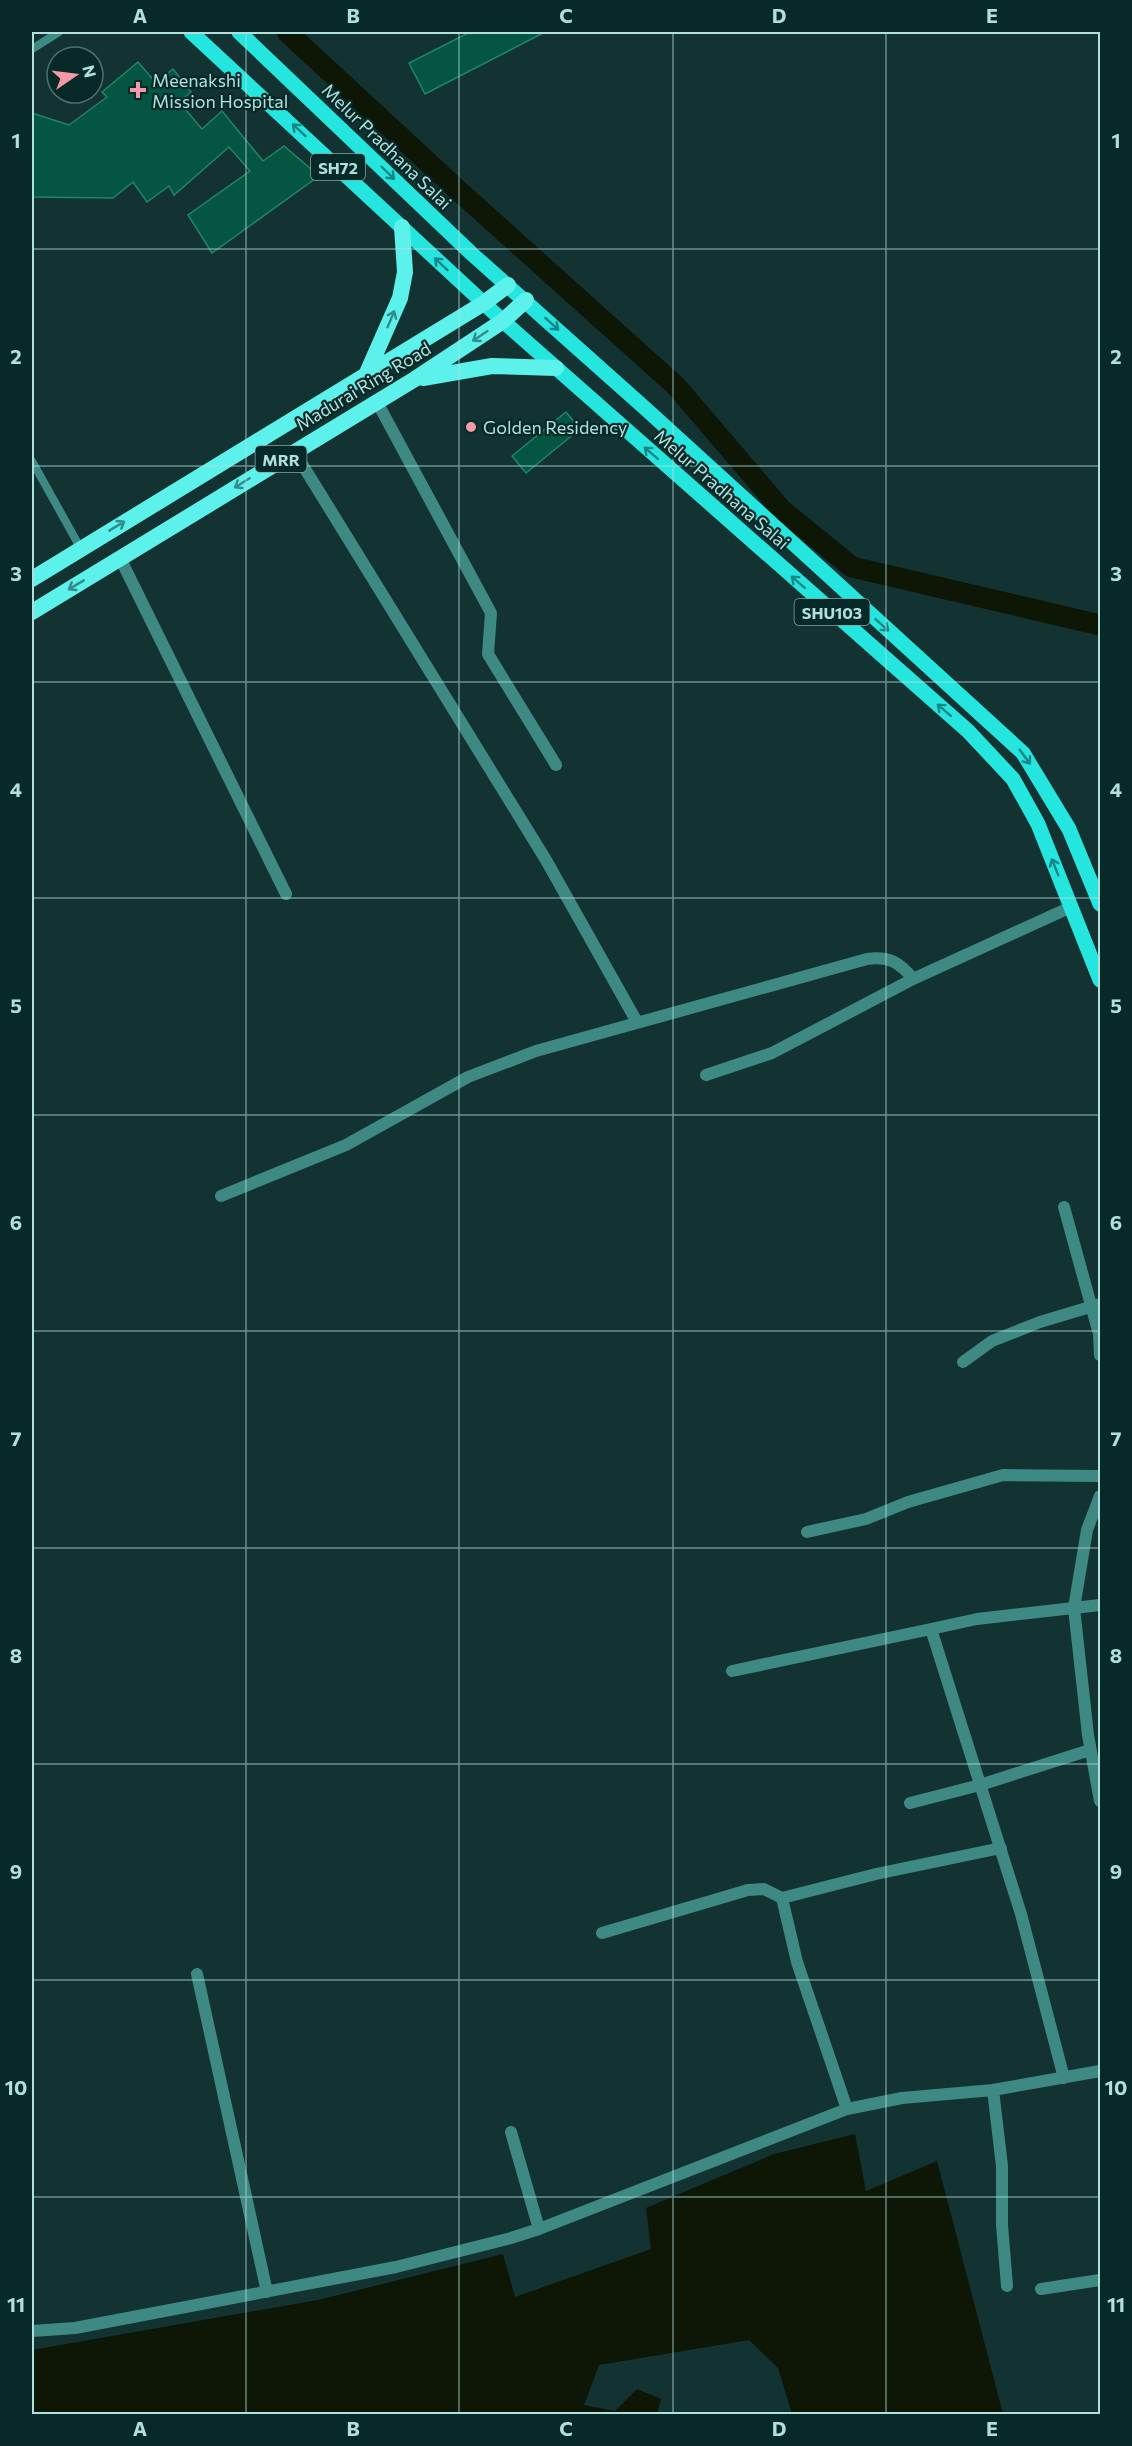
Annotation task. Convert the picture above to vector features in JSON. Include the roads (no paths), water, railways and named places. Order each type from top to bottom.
[{"type":"highway","points":[[367,373],[400,298],[405,272],[402,227]]},
{"type":"highway","name":"Madurai Ring Road","points":[[32,579],[484,303],[508,285]]},
{"type":"highway","name":"Madurai Ring Road","points":[[32,612],[294,451],[415,380],[503,321],[526,300]]},
{"type":"highway","points":[[415,380],[492,366],[556,368]]},
{"type":"main road","name":"Melur Pradhana Salai","points":[[191,32],[503,321],[975,739],[1013,779],[1038,824],[1101,980]]},
{"type":"main road","name":"Melur Pradhana Salai","points":[[239,32],[472,254],[526,300],[1023,753],[1069,829],[1101,904]]},
{"type":"street","points":[[377,402],[491,613],[488,654],[556,765]]},
{"type":"street","points":[[294,451],[546,860],[637,1022]]},
{"type":"street","points":[[120,558],[286,894]]},
{"type":"street","points":[[706,1075],[772,1053],[913,979],[1071,907]]},
{"type":"street","points":[[221,1196],[346,1144],[468,1077],[536,1050],[867,958],[878,957],[903,966],[913,979]]},
{"type":"street","points":[[1064,1207],[1096,1306],[1101,1355]]},
{"type":"street","points":[[963,1362],[992,1341],[1040,1322],[1096,1306]]},
{"type":"street","points":[[807,1532],[866,1519],[908,1502],[1003,1475],[1101,1476]]},
{"type":"street","points":[[1101,1496],[1087,1530],[1074,1608],[1090,1750],[1101,1801]]},
{"type":"street","points":[[732,1671],[977,1619],[1101,1605]]},
{"type":"street","points":[[931,1629],[1021,1914],[1064,2078]]},
{"type":"street","points":[[1088,1735],[1101,1733]]},
{"type":"street","points":[[910,1803],[980,1785],[1090,1750]]},
{"type":"street","points":[[602,1933],[748,1890],[764,1889],[782,1898],[876,1874],[1001,1848]]},
{"type":"street","points":[[782,1898],[797,1962],[847,2109]]},
{"type":"street","points":[[197,1974],[267,2292]]},
{"type":"street","points":[[32,2331],[75,2328],[396,2267],[539,2229],[847,2109],[902,2098],[993,2090],[1101,2072]]},
{"type":"street","points":[[993,2090],[1002,2166],[1002,2225],[1007,2286]]},
{"type":"street","points":[[511,2132],[539,2229]]},
{"type":"street","points":[[1041,2289],[1101,2280]]},
{"type":"lane","points":[[32,49],[59,32]]},
{"type":"lane","points":[[32,461],[81,549]]},
{"type":"waterway","points":[[287,32],[460,192],[676,386],[782,510],[852,567],[1100,625]]},
{"type":"place","name":"Meenakshi Mission Hospital","points":[[138,90]]},
{"type":"place","name":"Golden Residency","points":[[471,427]]}]
